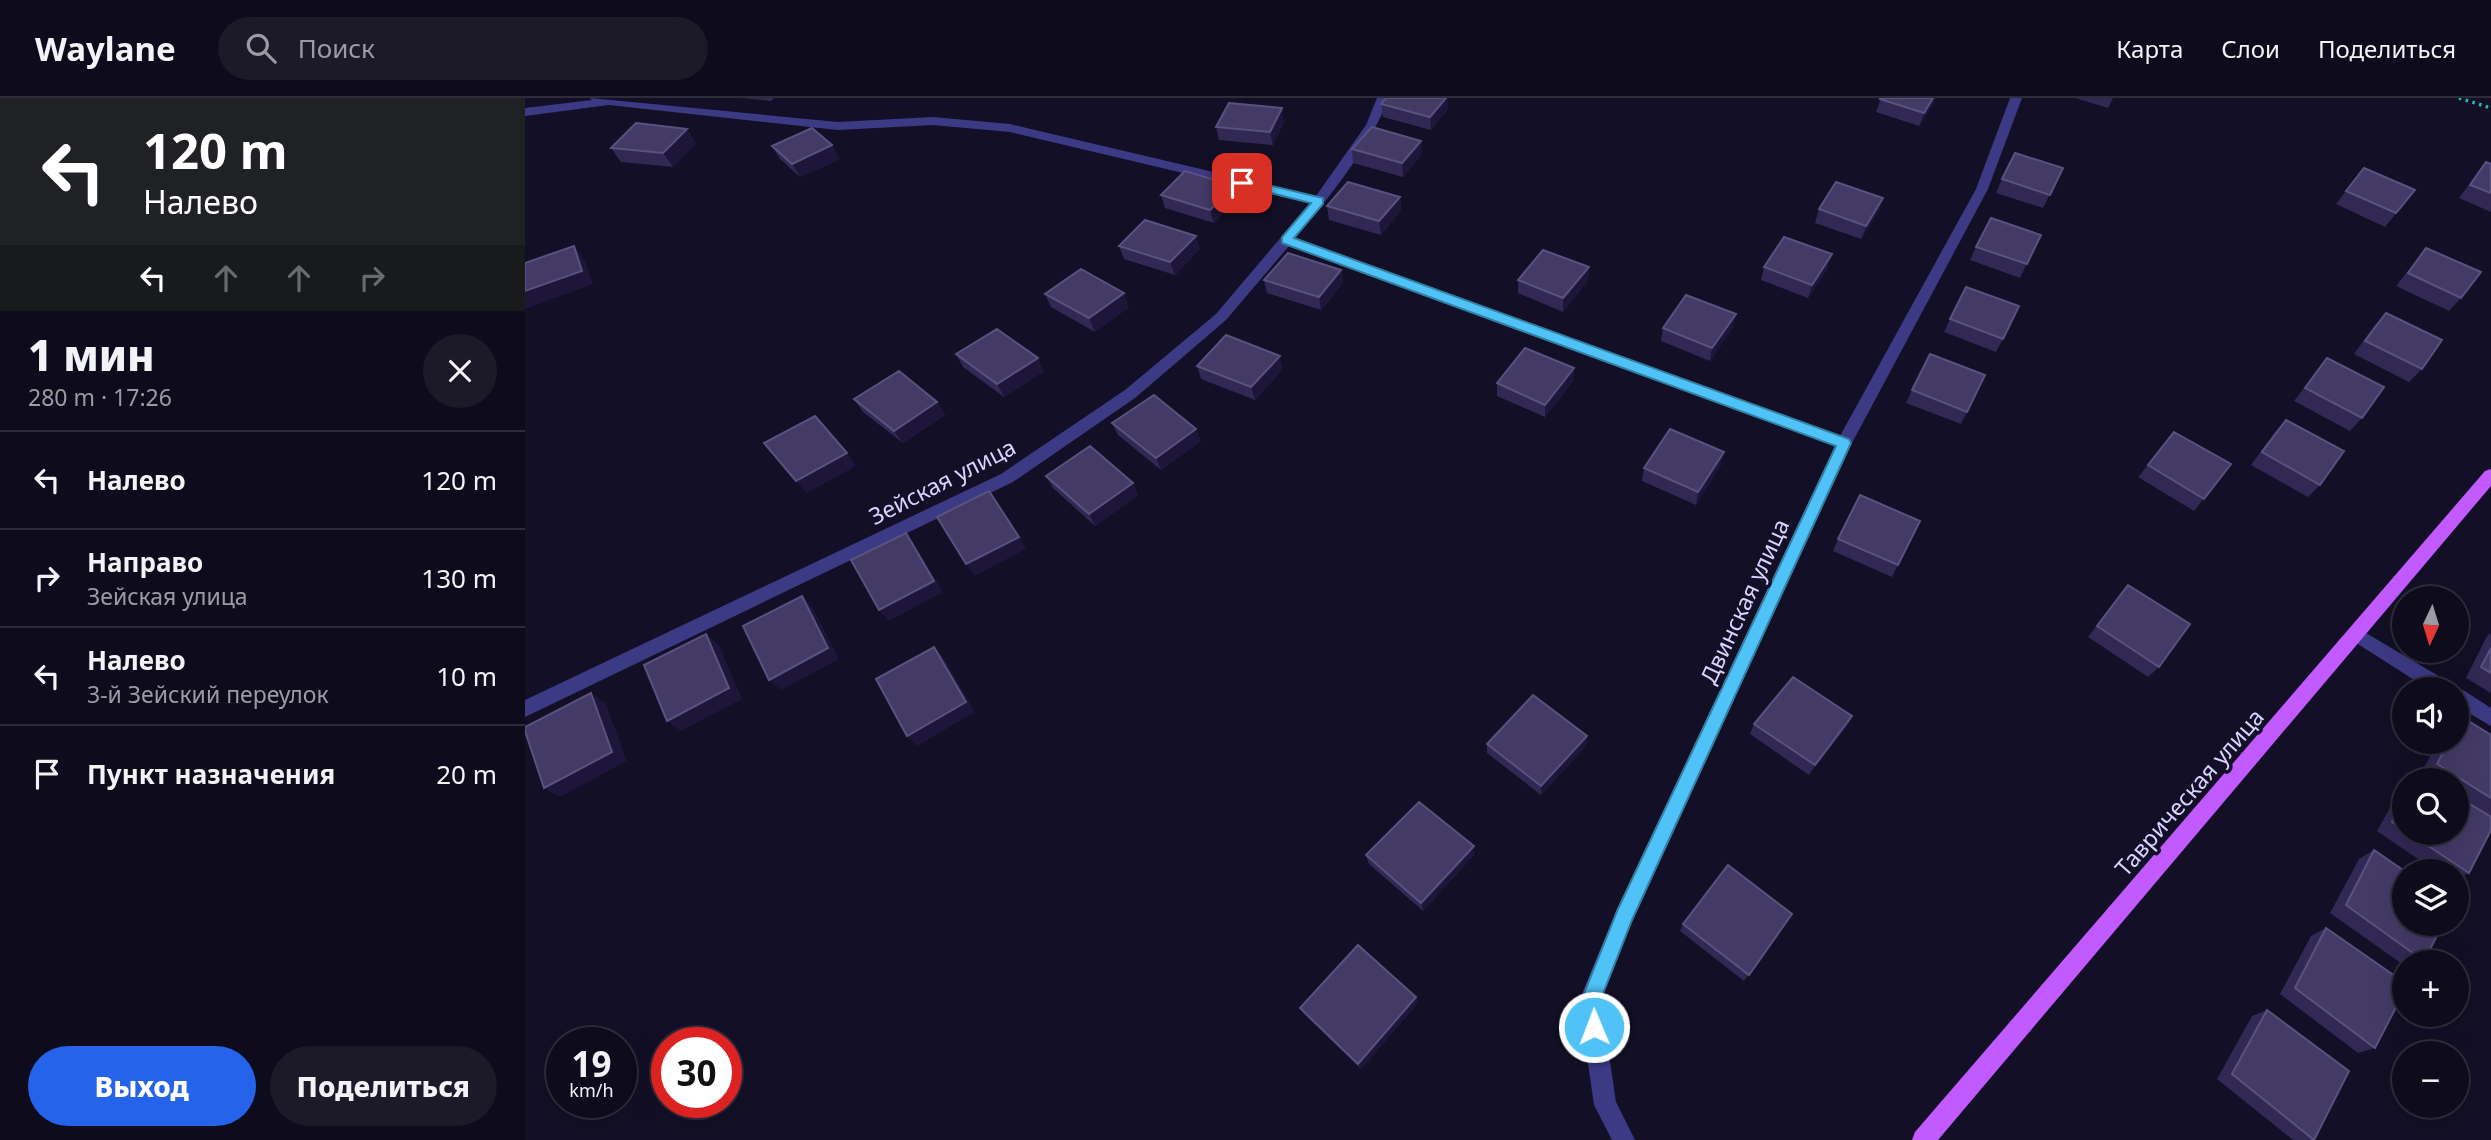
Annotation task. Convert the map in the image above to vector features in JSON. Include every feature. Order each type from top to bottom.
[{"type":"main road","name":"Таврическая улица","points":[[1923,1140],[2491,475]]},
{"type":"street","points":[[596,98],[610,102],[838,126],[933,121],[1010,128],[1319,201]]},
{"type":"street","name":"Зейская улица","points":[[525,709],[1007,478],[1140,385],[1221,317],[1319,201],[1372,125],[1383,98]]},
{"type":"street","name":"Двинская улица","points":[[1624,1140],[1605,1105],[1590,1001],[1624,916],[1844,443],[1982,189],[2015,98]]},
{"type":"street","points":[[525,112],[610,102]]},
{"type":"street","points":[[1286,240],[1844,443]]},
{"type":"street","points":[[2356,634],[2425,677]]},
{"type":"street","points":[[2469,704],[2491,718]]},
{"type":"path","points":[[2459,98],[2491,108]]},
{"type":"building","points":[[1386,98],[1446,98],[1430,117],[1381,104]]},
{"type":"building","points":[[1881,98],[1933,98],[1924,113]]},
{"type":"building","points":[[1229,103],[1282,108],[1270,132],[1216,127]]},
{"type":"building","points":[[636,123],[687,129],[663,153],[611,148]]},
{"type":"building","points":[[1372,127],[1421,141],[1402,163],[1352,149]]},
{"type":"building","points":[[812,128],[832,145],[792,164],[772,146]]},
{"type":"building","points":[[2015,153],[2063,168],[2050,195],[2002,179]]},
{"type":"building","points":[[2486,162],[2491,164],[2491,193],[2470,185]]},
{"type":"building","points":[[2364,168],[2415,190],[2396,213],[2346,191]]},
{"type":"building","points":[[1185,171],[1234,186],[1210,210],[1161,195]]},
{"type":"building","points":[[1348,182],[1400,197],[1379,221],[1327,206]]},
{"type":"building","points":[[1836,182],[1883,198],[1866,226],[1819,209]]},
{"type":"building","points":[[1991,218],[2041,235],[2027,264],[1976,247]]},
{"type":"building","points":[[1145,220],[1196,236],[1170,262],[1119,246]]},
{"type":"building","points":[[1784,237],[1832,254],[1812,285],[1764,267]]},
{"type":"building","points":[[574,246],[582,271],[525,291],[525,263]]},
{"type":"building","points":[[2426,248],[2481,272],[2461,298],[2408,273]]},
{"type":"building","points":[[1543,250],[1589,267],[1563,298],[1518,280]]},
{"type":"building","points":[[1288,253],[1341,270],[1319,297],[1264,280]]},
{"type":"building","points":[[1081,269],[1124,293],[1089,318],[1045,294]]},
{"type":"building","points":[[1966,287],[2019,306],[2003,339],[1950,319]]},
{"type":"building","points":[[1686,295],[1736,314],[1712,348],[1663,328]]},
{"type":"building","points":[[2386,313],[2442,340],[2422,369],[2365,341]]},
{"type":"building","points":[[997,329],[1038,358],[997,384],[956,354]]},
{"type":"building","points":[[1226,335],[1280,356],[1251,387],[1197,366]]},
{"type":"building","points":[[1525,348],[1574,368],[1545,405],[1497,383]]},
{"type":"building","points":[[1930,354],[1985,375],[1967,412],[1912,390]]},
{"type":"building","points":[[2327,358],[2384,387],[2362,418],[2305,388]]},
{"type":"building","points":[[899,371],[937,402],[894,431],[854,399]]},
{"type":"building","points":[[1154,395],[1196,429],[1156,458],[1112,423]]},
{"type":"building","points":[[815,416],[847,453],[796,481],[764,443]]},
{"type":"building","points":[[2286,420],[2344,451],[2320,485],[2262,452]]},
{"type":"building","points":[[1670,429],[1724,452],[1698,492],[1644,468]]},
{"type":"building","points":[[2174,432],[2231,464],[2204,499],[2148,465]]},
{"type":"building","points":[[1090,446],[1133,483],[1089,514],[1046,476]]},
{"type":"building","points":[[989,491],[1019,537],[966,564],[937,517]]},
{"type":"building","points":[[1860,495],[1920,521],[1898,565],[1838,539]]},
{"type":"building","points":[[906,533],[934,581],[879,610],[851,560]]},
{"type":"building","points":[[2128,585],[2190,624],[2159,667],[2097,626]]},
{"type":"building","points":[[802,596],[828,648],[769,680],[743,626]]},
{"type":"building","points":[[706,634],[729,688],[667,721],[644,665]]},
{"type":"building","points":[[934,647],[966,702],[907,736],[876,679]]},
{"type":"building","points":[[2491,648],[2491,673],[2481,667]]},
{"type":"building","points":[[1793,677],[1852,716],[1815,765],[1754,724]]},
{"type":"building","points":[[591,693],[612,752],[544,788],[525,727]]},
{"type":"building","points":[[1533,695],[1587,736],[1541,786],[1487,744]]},
{"type":"building","points":[[2469,721],[2491,735],[2491,798],[2469,784],[2469,768],[2443,768],[2437,764],[2442,754],[2469,754]]},
{"type":"building","points":[[1419,802],[1474,846],[1421,903],[1366,855]]},
{"type":"building","points":[[2469,803],[2491,817],[2491,830],[2469,873],[2469,859],[2448,859],[2427,845],[2469,845]]},
{"type":"building","points":[[2374,850],[2392,862],[2392,936],[2437,936],[2430,950],[2409,950],[2346,905]]},
{"type":"building","points":[[1728,865],[1792,914],[1749,975],[1683,924]]},
{"type":"building","points":[[2326,928],[2392,974],[2392,1015],[2375,1048],[2295,988]]},
{"type":"building","points":[[1358,945],[1416,997],[1358,1064],[1300,1008]]},
{"type":"building","points":[[2267,1010],[2349,1071],[2314,1140],[2232,1074]]},
{"type":"route","points":[[1242,183],[1319,201],[1286,240],[1844,443],[1624,916],[1590,1001],[1594,1027]]}]
